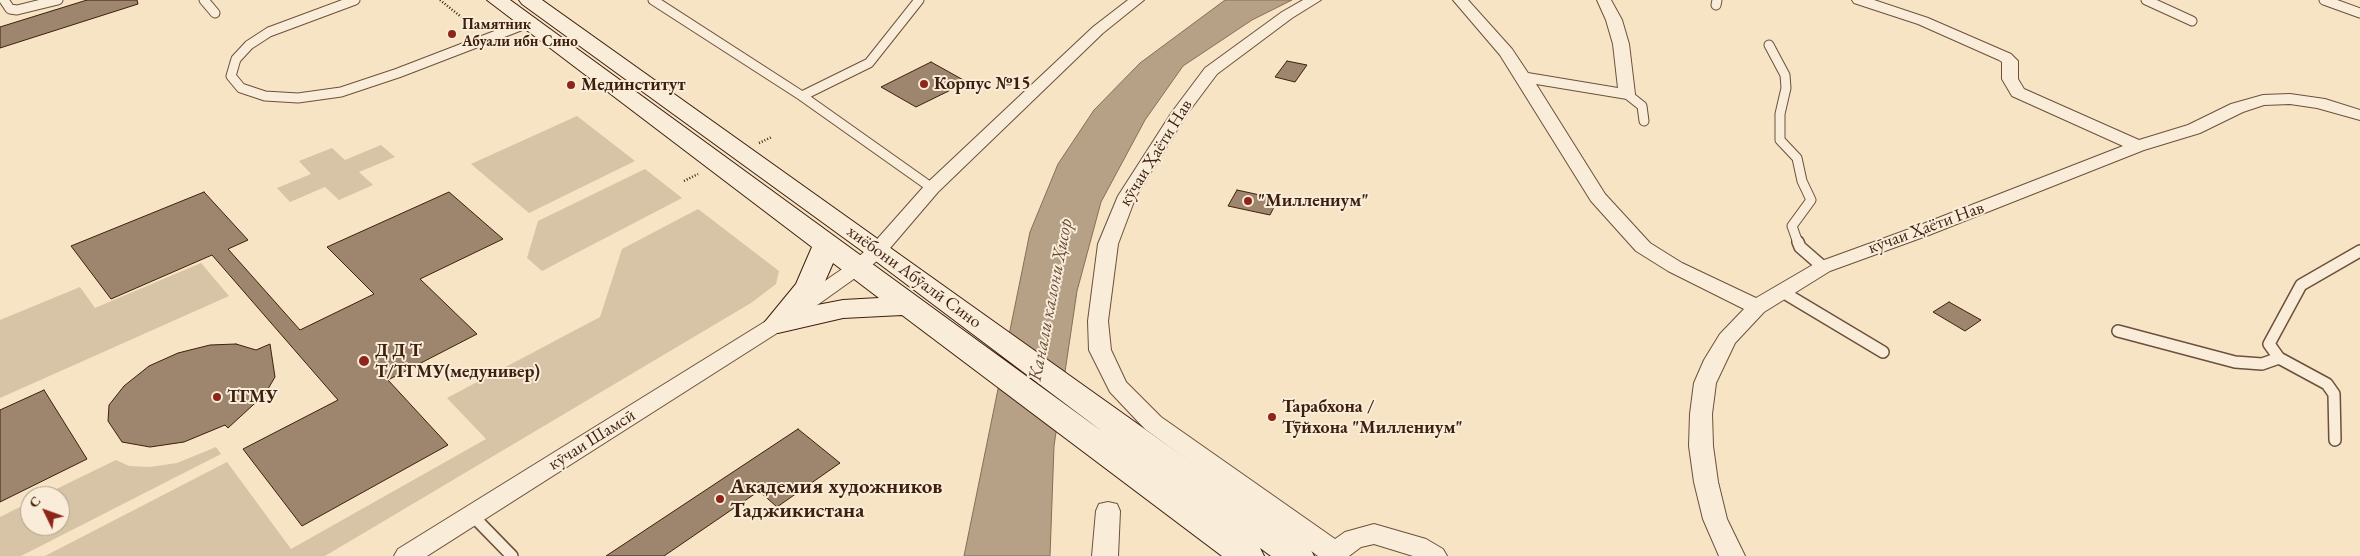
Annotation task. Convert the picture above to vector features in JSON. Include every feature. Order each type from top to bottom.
[{"type":"main road","name":"хиёбони Абӯалӣ Сино","points":[[497,0],[528,11],[868,258],[929,308],[1247,556]]},
{"type":"main road","name":"хиёбони Абӯалӣ Сино","points":[[528,11],[827,244],[868,258],[929,308],[1157,456],[1297,556]]},
{"type":"main road","points":[[778,323],[808,288],[827,244]]},
{"type":"main road","points":[[778,323],[843,309],[929,308]]},
{"type":"street","name":"кӯчаи Шамсӣ","points":[[407,556],[778,323],[868,258],[932,188],[1098,30],[1137,0]]},
{"type":"street","name":"кӯчаи Ҳаёти Нав","points":[[1314,0],[1287,15],[1211,71],[1160,140],[1127,196],[1111,236],[1100,295],[1098,321],[1100,350],[1107,368],[1118,387],[1134,405],[1153,423],[1332,554]]},
{"type":"street","points":[[1460,0],[1506,52],[1598,197],[1643,246],[1675,267],[1757,307]]},
{"type":"street","points":[[1523,77],[1627,94],[1620,44],[1604,0]]},
{"type":"street","points":[[1859,0],[1923,21],[2006,57],[2010,61],[2010,79],[2018,92],[2138,146]]},
{"type":"street","name":"кӯчаи Ҳаёти Нав","points":[[1732,556],[1715,519],[1706,482],[1700,446],[1701,414],[1705,383],[1715,360],[1727,339],[1757,307],[1823,267],[1922,231],[2138,146],[2194,128],[2237,108],[2263,100],[2290,99],[2319,103],[2360,115]]},
{"type":"street","points":[[1105,556],[1108,511]]},
{"type":"street","points":[[1332,554],[1354,539],[1374,534],[1411,544],[1434,556]]},
{"type":"lane","points":[[4,0],[10,9],[16,10],[58,0]]},
{"type":"lane","points":[[204,0],[215,13]]},
{"type":"lane","points":[[354,0],[269,32],[249,45],[236,59],[231,76],[241,88],[265,96],[298,98],[341,92],[398,73],[487,38],[528,11]]},
{"type":"lane","points":[[653,0],[802,96],[932,188]]},
{"type":"lane","points":[[802,96],[869,63],[919,0]]},
{"type":"lane","points":[[2146,0],[2192,21]]},
{"type":"lane","points":[[2324,0],[2360,12]]},
{"type":"lane","points":[[1769,45],[1785,75],[1786,88],[1780,114],[1780,140],[1797,158],[1802,182],[1810,200],[1792,226],[1800,247],[1823,267]]},
{"type":"lane","points":[[1627,94],[1642,106],[1644,121]]},
{"type":"lane","points":[[2335,440],[2334,394],[2327,384],[2279,358],[2269,344],[2300,285],[2360,251]]},
{"type":"lane","points":[[1781,291],[1883,352]]},
{"type":"lane","points":[[2118,331],[2235,362],[2262,364],[2279,358]]},
{"type":"lane","points":[[472,515],[512,556]]},
{"type":"path","points":[[440,0],[487,38]]},
{"type":"shaded area","points":[[577,116],[635,161],[529,213],[471,164]]},
{"type":"shaded area","points":[[381,145],[395,157],[359,172],[373,185],[339,200],[325,187],[290,202],[277,188],[311,174],[299,161],[332,148],[345,160]]},
{"type":"shaded area","points":[[645,169],[682,198],[542,271],[527,258],[538,221]]},
{"type":"shaded area","points":[[698,209],[779,271],[776,284],[751,303],[325,556],[45,556],[227,462],[291,549],[486,439],[447,398],[600,317],[622,249]]},
{"type":"shaded area","points":[[201,263],[229,296],[0,398],[0,320],[80,287],[95,308]]},
{"type":"shaded area","points":[[216,447],[221,454],[70,531],[70,486],[63,486],[116,460],[129,466],[150,467],[177,463]]},
{"type":"shaded area","points":[[20,507],[20,536],[60,536],[21,556],[0,556],[0,517]]},
{"type":"water","name":"Канали калони Ҳисор","points":[[1225,0],[1292,0],[1252,20],[1183,66],[1145,120],[1101,202],[1077,291],[1054,446],[1050,556],[964,556],[1030,232],[1058,164],[1094,110],[1140,63]]},
{"type":"building","points":[[87,0],[137,0],[138,4],[0,48],[0,27]]},
{"type":"building","points":[[1287,61],[1307,65],[1295,82],[1275,77]]},
{"type":"building","name":"Корпус №15","points":[[931,62],[967,82],[916,107],[881,87]]},
{"type":"building","points":[[1237,190],[1278,199],[1270,215],[1228,206]]},
{"type":"building","name":"Д Д Т Т/ТГМУ(медунивер)","points":[[204,192],[248,240],[228,249],[300,330],[374,294],[327,247],[449,192],[503,239],[420,279],[477,334],[388,380],[448,445],[302,526],[243,449],[338,400],[212,255],[111,299],[71,246]]},
{"type":"building","points":[[1949,302],[1981,320],[1965,331],[1933,312]]},
{"type":"building","points":[[236,344],[256,350],[270,344],[275,377],[265,394],[228,428],[225,425],[184,442],[150,447],[122,442],[108,421],[109,405],[124,386],[149,366],[178,353],[210,345]]},
{"type":"building","points":[[44,390],[87,459],[32,486],[20,486],[20,492],[0,502],[0,410]]},
{"type":"building","name":"Академия художников Таджикистана","points":[[798,429],[840,463],[777,507],[759,491],[664,556],[606,556]]},
{"type":"place","name":"Памятник Абуали ибн Сино","points":[[452,34]]},
{"type":"place","name":"Корпус №15","points":[[924,84]]},
{"type":"place","name":"Мединститут","points":[[571,85]]},
{"type":"place","name":"\"Миллениум\"","points":[[1248,201]]},
{"type":"place","name":"Д Д Т Т/ТГМУ(медунивер)","points":[[364,361]]},
{"type":"place","name":"ТГМУ","points":[[217,397]]},
{"type":"place","name":"Тарабхона / Тӯйхона \"Миллениум\"","points":[[1272,417]]},
{"type":"place","name":"Академия художников Таджикистана","points":[[720,499]]}]
